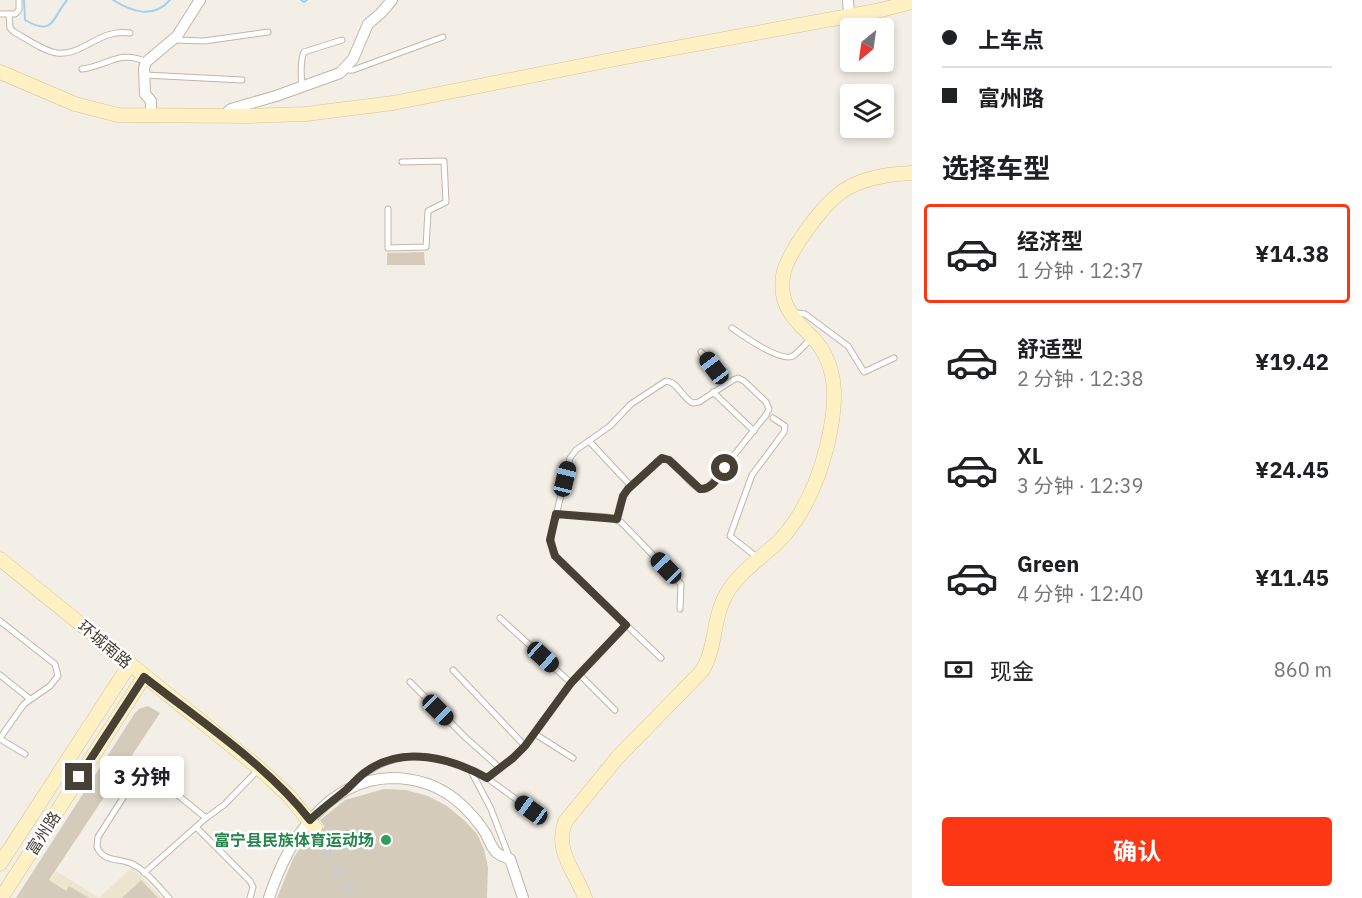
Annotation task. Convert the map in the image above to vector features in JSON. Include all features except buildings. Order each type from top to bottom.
[{"type":"main road","points":[[0,72],[75,104],[118,115],[286,115],[364,108],[912,2]]},
{"type":"main road","points":[[585,898],[562,849],[561,835],[565,822],[617,758],[700,674],[709,657],[716,619],[724,599],[737,580],[781,538],[799,515],[827,447],[834,380],[825,354],[790,312],[783,294],[784,270],[800,241],[834,198],[851,186],[870,179],[912,173]]},
{"type":"main road","name":"环城南路","points":[[0,559],[259,768],[289,796],[312,824]]},
{"type":"main road","name":"富州路","points":[[1,860],[130,664]]},
{"type":"main road","name":"富州路","points":[[1,898],[144,677]]},
{"type":"street","points":[[152,116],[151,101],[145,94],[146,62],[182,31],[200,0]]},
{"type":"street","points":[[223,116],[231,109],[302,87],[344,70],[353,59],[368,24],[392,0]]},
{"type":"street","points":[[848,0],[849,16]]},
{"type":"street","points":[[269,898],[284,859],[312,824],[344,791],[365,782],[386,778],[427,783],[446,793],[463,806],[478,822],[495,851],[510,859],[523,898]]},
{"type":"lane","points":[[0,14],[15,14],[19,10],[19,0]]},
{"type":"lane","points":[[9,14],[10,27],[14,32],[55,53],[75,50],[114,32],[130,33]]},
{"type":"lane","points":[[173,40],[204,41],[268,32]]},
{"type":"lane","points":[[344,70],[353,70],[443,37]]},
{"type":"lane","points":[[302,87],[302,54],[342,40]]},
{"type":"lane","points":[[82,69],[98,67],[121,56],[137,57],[146,62]]},
{"type":"lane","points":[[144,75],[242,80]]},
{"type":"lane","points":[[388,208],[388,248],[426,247],[428,212],[446,202],[444,161],[402,162]]},
{"type":"lane","points":[[790,312],[805,314],[848,346],[864,372],[894,358]]},
{"type":"lane","points":[[732,328],[758,346],[786,357],[793,356],[812,338]]},
{"type":"lane","points":[[701,352],[726,384]]},
{"type":"lane","points":[[617,519],[623,496],[659,459],[664,457],[697,487],[708,489],[766,415],[768,406],[741,379],[735,379],[699,402],[693,403],[671,382],[666,381],[631,404],[610,426],[573,453],[570,458],[550,540],[555,556],[661,658]]},
{"type":"lane","points":[[713,392],[754,431]]},
{"type":"lane","points":[[759,559],[731,539],[730,533],[752,475],[784,432],[785,426],[773,418]]},
{"type":"lane","points":[[589,441],[631,486]]},
{"type":"lane","points":[[556,514],[617,519],[679,582],[681,587],[680,609]]},
{"type":"lane","points":[[500,618],[571,683]]},
{"type":"lane","points":[[0,621],[55,664],[58,670],[55,682],[30,699],[1,735],[25,754]]},
{"type":"lane","points":[[487,778],[525,746],[571,683],[626,625]]},
{"type":"lane","points":[[453,670],[525,746]]},
{"type":"lane","points":[[579,674],[615,710]]},
{"type":"lane","points":[[0,675],[30,699]]},
{"type":"lane","points":[[410,682],[500,768]]},
{"type":"lane","points":[[535,734],[573,758]]},
{"type":"lane","points":[[344,791],[366,771],[384,761],[395,758],[426,758],[470,770],[487,778],[531,810]]},
{"type":"lane","points":[[144,873],[224,805],[259,768]]},
{"type":"lane","points":[[470,770],[491,809],[510,859]]},
{"type":"lane","points":[[170,898],[133,864],[104,857],[98,851],[96,843],[98,837],[139,775],[144,772],[154,776],[207,818]]},
{"type":"lane","points":[[196,827],[252,884],[253,890],[250,898]]},
{"type":"shaded area","points":[[132,867],[162,898],[99,898]]},
{"type":"shaded area","points":[[56,871],[99,898],[38,898]]},
{"type":"waterway","points":[[24,0],[25,20],[42,27],[51,23],[67,0]]},
{"type":"waterway","points":[[113,0],[142,12],[157,10],[170,0]]},
{"type":"waterway","points":[[301,0],[304,2],[307,0]]},
{"type":"tunnel","points":[[315,828],[354,898]]},
{"type":"place","name":"富宁县民族体育运动场","points":[[386,840]]},
{"type":"route","points":[[79,777],[144,677],[267,775],[310,820],[366,771],[395,758],[416,756],[437,759],[468,768],[487,778],[525,746],[571,683],[626,625],[555,556],[550,540],[556,514],[617,519],[623,496],[628,489],[659,459],[664,457],[697,487],[704,490],[710,487],[725,468]]}]
